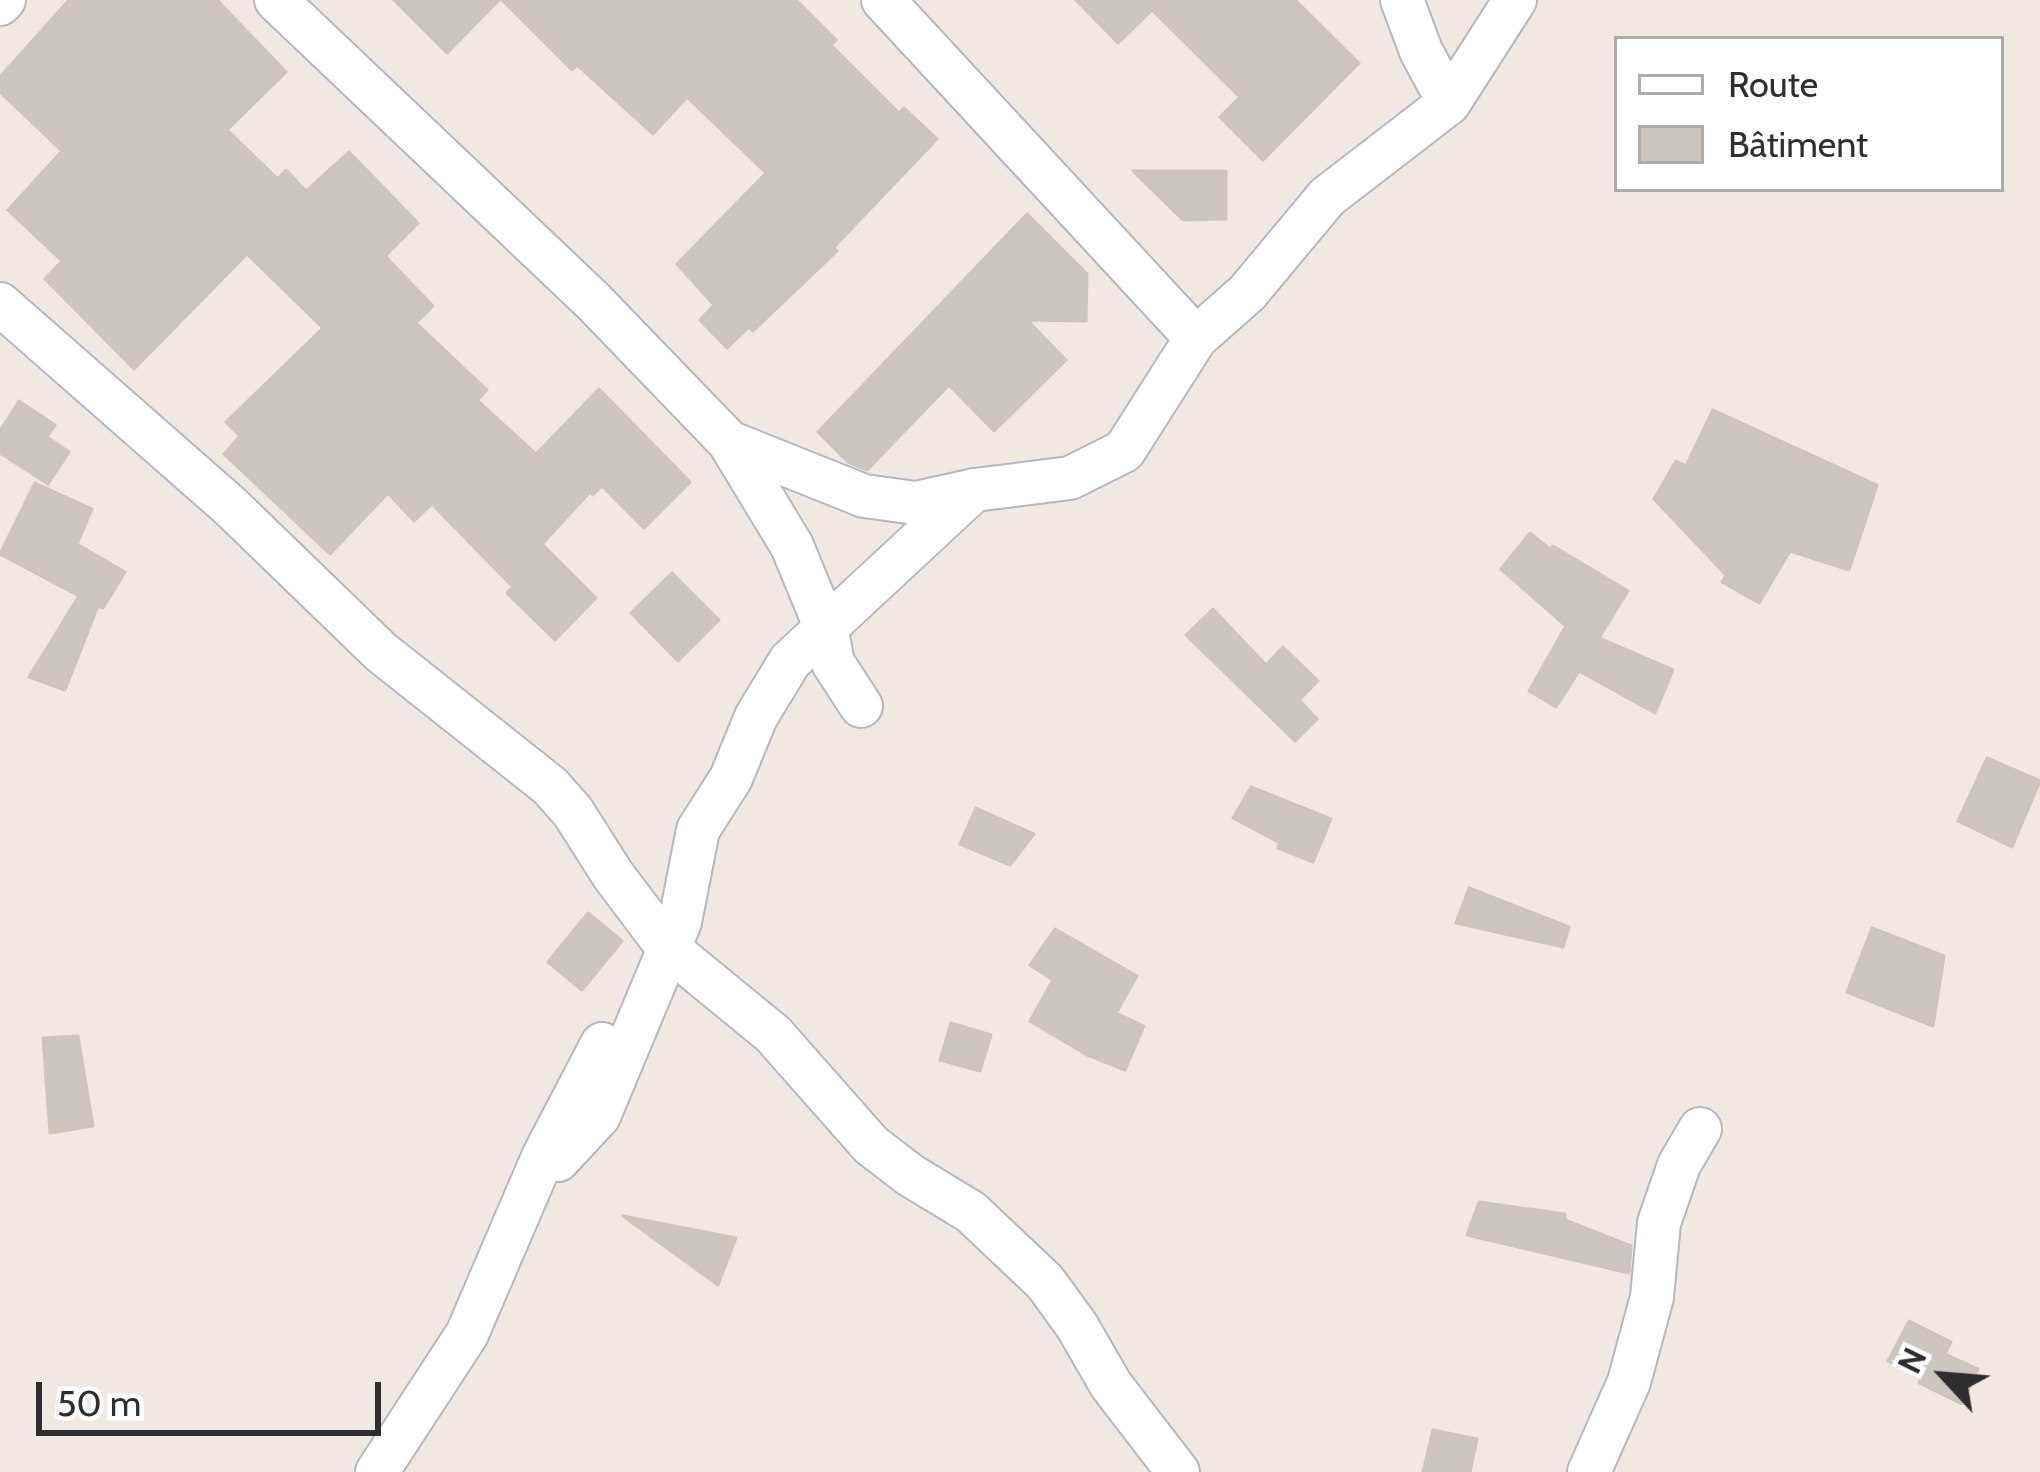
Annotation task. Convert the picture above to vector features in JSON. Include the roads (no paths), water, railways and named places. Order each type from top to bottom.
[{"type":"street","points":[[276,0],[594,302],[729,442],[792,546],[827,631],[833,663],[862,706]]},
{"type":"street","points":[[883,0],[1196,338]]},
{"type":"street","points":[[1402,0],[1421,52],[1448,103]]},
{"type":"street","points":[[729,442],[864,496],[916,503],[1070,478],[1124,451],[1196,338],[1247,293],[1327,196],[1448,103],[1515,0]]},
{"type":"street","points":[[0,304],[230,506],[381,652],[550,787],[573,812],[657,934],[773,1034],[871,1144],[910,1175],[971,1212],[1018,1255],[1067,1313],[1111,1385],[1178,1472]]},
{"type":"street","points":[[377,1472],[467,1334],[543,1157],[657,934],[680,922],[698,830],[731,778],[756,717],[790,661],[975,490]]},
{"type":"street","points":[[1589,1472],[1629,1382],[1652,1297],[1659,1223],[1679,1166],[1700,1130]]}]
